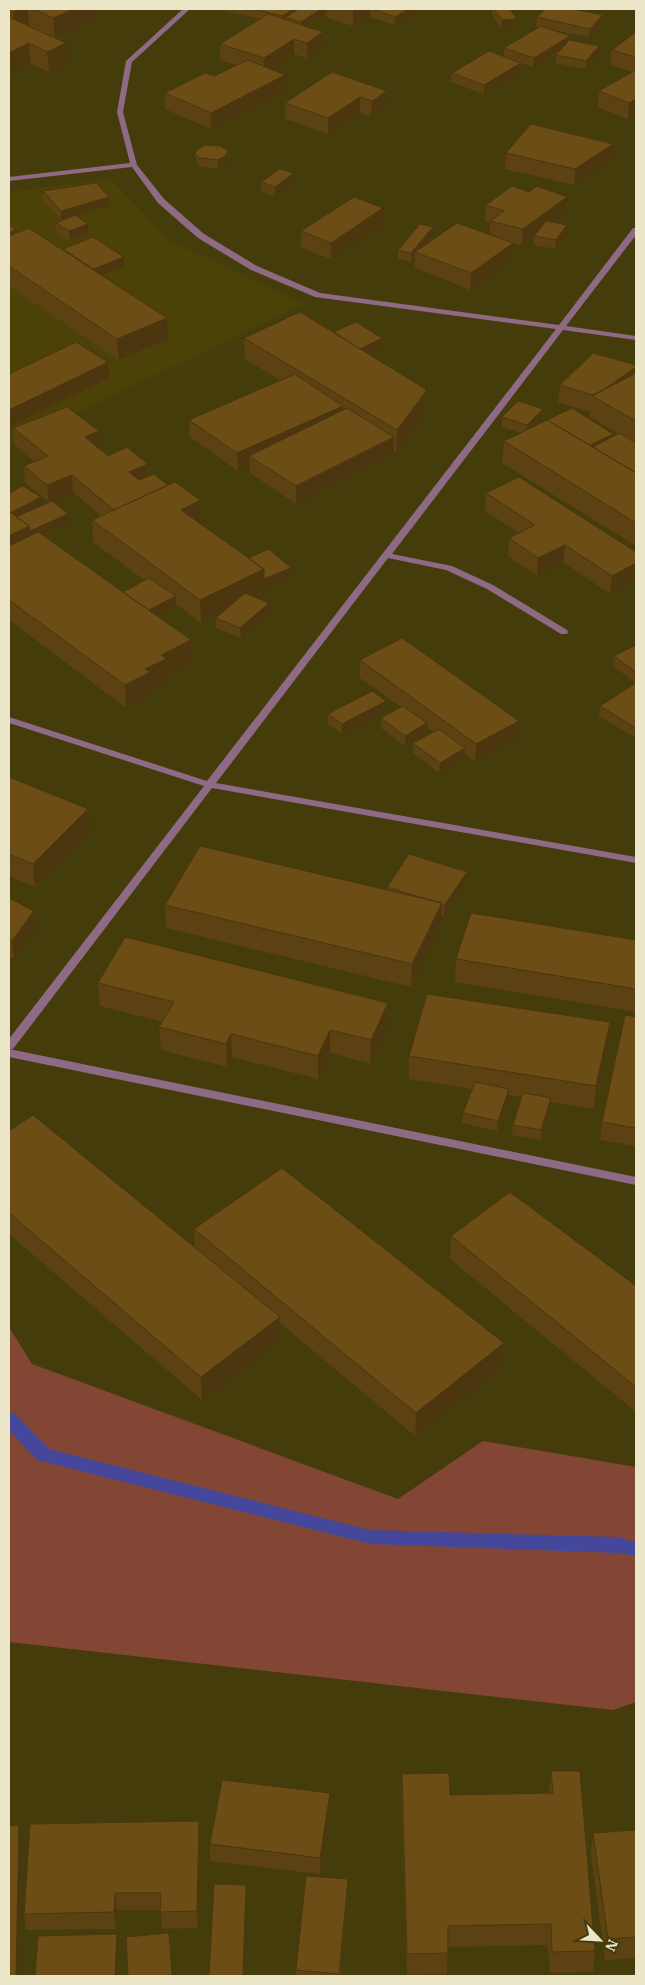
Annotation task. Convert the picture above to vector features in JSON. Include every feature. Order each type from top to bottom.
[{"type":"street","points":[[187,9],[129,61],[120,112],[134,165],[161,201],[201,236],[254,268],[318,295],[636,338]]},
{"type":"street","points":[[9,179],[134,165]]},
{"type":"street","points":[[9,1046],[636,230]]},
{"type":"street","points":[[386,555],[449,568],[490,587],[564,632]]},
{"type":"street","points":[[9,720],[209,785],[636,860]]},
{"type":"street","points":[[9,1053],[636,1181]]},
{"type":"shaded area","points":[[111,179],[169,240],[304,304],[9,445],[9,192]]},
{"type":"shaded area","points":[[9,1327],[32,1364],[398,1499],[483,1441],[636,1467],[636,1702],[613,1710],[9,1642]]},
{"type":"building","points":[[9,9],[21,9],[13,12]]},
{"type":"building","points":[[34,9],[74,9],[53,18]]},
{"type":"building","points":[[252,9],[292,9],[283,16]]},
{"type":"building","points":[[299,9],[321,9],[301,22],[286,17]]},
{"type":"building","points":[[373,9],[409,9],[395,17]]},
{"type":"building","points":[[494,9],[510,9],[517,19],[502,20]]},
{"type":"building","points":[[545,9],[573,9],[603,15],[590,29],[537,17]]},
{"type":"building","points":[[268,14],[323,32],[307,43],[294,39],[264,58],[220,44]]},
{"type":"building","points":[[9,17],[66,43],[47,52],[29,43],[9,53]]},
{"type":"building","points":[[541,26],[570,36],[534,58],[504,48]]},
{"type":"building","points":[[636,32],[636,57],[612,50]]},
{"type":"building","points":[[569,40],[599,46],[586,61],[556,55]]},
{"type":"building","points":[[489,51],[521,63],[484,85],[452,73]]},
{"type":"building","points":[[248,60],[285,75],[211,113],[165,93],[205,73],[214,76]]},
{"type":"building","points":[[636,70],[636,99],[629,103],[599,91]]},
{"type":"building","points":[[332,72],[387,91],[372,101],[360,97],[328,118],[285,103]]},
{"type":"building","points":[[531,124],[613,144],[575,169],[506,153]]},
{"type":"building","points":[[205,145],[220,146],[227,150],[227,153],[218,160],[199,158],[195,153]]},
{"type":"building","points":[[280,169],[294,173],[275,187],[261,182]]},
{"type":"building","points":[[96,183],[109,197],[61,211],[43,191]]},
{"type":"building","points":[[512,186],[529,192],[537,186],[567,197],[523,229],[490,221],[504,211],[486,205]]},
{"type":"building","points":[[354,197],[383,208],[331,243],[301,231]]},
{"type":"building","points":[[75,215],[88,224],[69,231],[56,223]]},
{"type":"building","points":[[546,221],[567,225],[556,240],[534,236]]},
{"type":"building","points":[[457,223],[513,243],[471,273],[415,252]]},
{"type":"building","points":[[420,224],[433,227],[411,253],[398,250]]},
{"type":"building","points":[[9,225],[16,230],[9,233]]},
{"type":"building","points":[[29,228],[167,318],[117,339],[9,266],[9,236]]},
{"type":"building","points":[[93,237],[124,257],[93,269],[63,249]]},
{"type":"building","points":[[300,312],[427,390],[397,430],[244,338]]},
{"type":"building","points":[[356,322],[382,338],[360,349],[334,332]]},
{"type":"building","points":[[76,342],[108,362],[9,410],[9,374]]},
{"type":"building","points":[[593,353],[636,365],[636,367],[603,390],[592,395],[560,385]]},
{"type":"building","points":[[636,373],[636,421],[592,396]]},
{"type":"building","points":[[295,374],[343,406],[237,453],[189,420]]},
{"type":"building","points":[[518,401],[543,409],[527,425],[502,417]]},
{"type":"building","points":[[67,407],[99,431],[85,437],[108,456],[127,447],[148,464],[129,472],[139,480],[154,474],[168,485],[114,510],[72,475],[47,485],[24,466],[48,456],[13,428]]},
{"type":"building","points":[[347,408],[394,437],[296,486],[249,456]]},
{"type":"building","points":[[572,408],[613,434],[590,445],[547,420]]},
{"type":"building","points":[[547,420],[636,473],[636,523],[504,441]]},
{"type":"building","points":[[619,433],[636,443],[636,473],[593,447]]},
{"type":"building","points":[[519,477],[636,552],[636,563],[612,576],[565,545],[538,558],[509,538],[535,525],[486,493]]},
{"type":"building","points":[[175,482],[200,500],[181,510],[264,569],[200,600],[92,520]]},
{"type":"building","points":[[23,486],[41,497],[10,513],[9,493]]},
{"type":"building","points":[[52,501],[68,514],[30,531],[29,526],[16,517]]},
{"type":"building","points":[[9,511],[29,526],[9,536]]},
{"type":"building","points":[[38,532],[191,640],[161,655],[166,659],[145,669],[150,672],[125,685],[9,600],[9,546]]},
{"type":"building","points":[[269,549],[291,568],[264,579],[264,569],[248,558]]},
{"type":"building","points":[[149,578],[176,596],[149,610],[123,592]]},
{"type":"building","points":[[245,593],[269,603],[240,628],[216,618]]},
{"type":"building","points":[[402,638],[519,721],[476,744],[360,660]]},
{"type":"building","points":[[636,645],[636,672],[614,656]]},
{"type":"building","points":[[636,683],[636,728],[600,706]]},
{"type":"building","points":[[372,691],[386,701],[342,724],[328,714]]},
{"type":"building","points":[[403,706],[427,723],[405,736],[381,718]]},
{"type":"building","points":[[439,729],[465,748],[440,763],[413,743]]},
{"type":"building","points":[[9,777],[88,809],[33,864],[9,854]]},
{"type":"building","points":[[200,846],[442,903],[412,964],[165,905]]},
{"type":"building","points":[[409,854],[467,872],[444,906],[442,903],[387,887]]},
{"type":"building","points":[[9,898],[34,911],[12,941],[9,939]]},
{"type":"building","points":[[471,913],[636,940],[636,989],[456,959]]},
{"type":"building","points":[[125,937],[388,1003],[371,1040],[330,1030],[318,1056],[231,1034],[226,1044],[159,1027],[174,1002],[98,983]]},
{"type":"building","points":[[427,994],[610,1022],[596,1086],[409,1056]]},
{"type":"building","points":[[625,1015],[636,1017],[636,1128],[602,1122]]},
{"type":"building","points":[[475,1082],[509,1089],[498,1121],[463,1113]]},
{"type":"building","points":[[523,1093],[551,1098],[541,1130],[513,1125]]},
{"type":"building","points":[[33,1115],[280,1317],[201,1377],[9,1213],[9,1131]]},
{"type":"building","points":[[282,1168],[504,1343],[416,1413],[194,1229]]},
{"type":"building","points":[[510,1192],[636,1286],[636,1387],[451,1236]]},
{"type":"building","points":[[551,1771],[580,1771],[595,1951],[552,1952],[551,1924],[448,1926],[448,1953],[407,1954],[402,1774],[449,1773],[450,1795],[553,1793]]},
{"type":"building","points":[[222,1780],[330,1793],[320,1858],[210,1844]]},
{"type":"building","points":[[199,1821],[197,1911],[160,1912],[161,1893],[115,1893],[114,1912],[24,1914],[30,1824]]},
{"type":"building","points":[[19,1825],[16,1976],[9,1976],[9,1826]]},
{"type":"building","points":[[636,1830],[636,1937],[608,1939],[593,1833]]},
{"type":"building","points":[[306,1876],[348,1879],[339,1974],[296,1970]]},
{"type":"building","points":[[214,1884],[246,1885],[243,1976],[209,1976]]},
{"type":"building","points":[[169,1933],[172,1976],[128,1976],[126,1937]]},
{"type":"building","points":[[117,1934],[115,1976],[35,1976],[38,1936]]},
{"type":"waterway","points":[[9,1419],[43,1455],[370,1537],[618,1545],[636,1549]]}]
